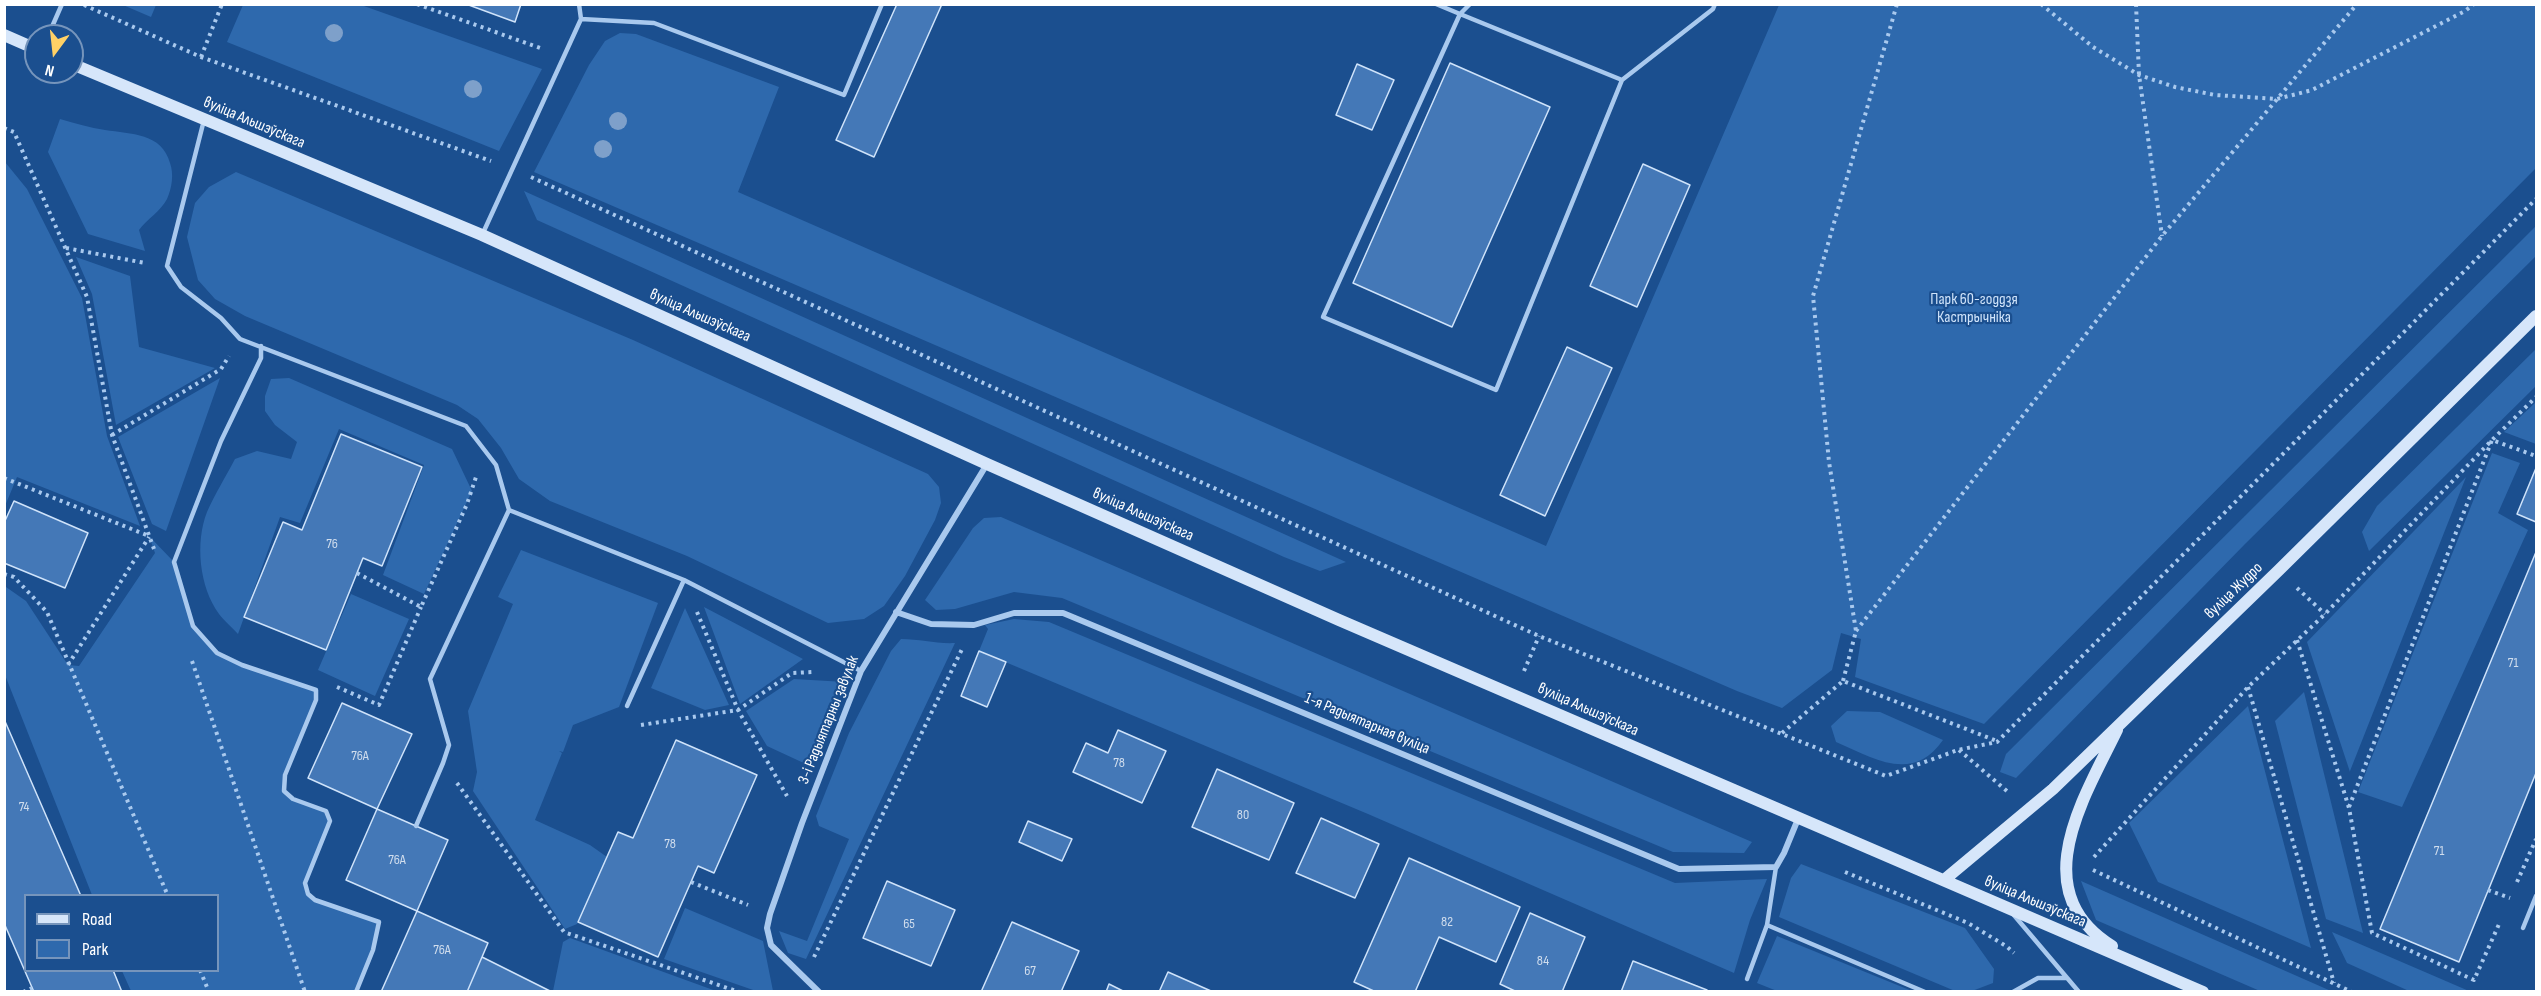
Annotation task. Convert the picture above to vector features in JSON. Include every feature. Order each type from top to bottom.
[{"type":"main road","points":[[4,35],[24,44]]},
{"type":"main road","name":"вуліца Альшэўскага","points":[[84,69],[482,235],[987,464],[1513,696],[2203,992]]},
{"type":"main road","name":"вуліца Жудро","points":[[1944,880],[2053,789],[2536,316]]},
{"type":"main road","points":[[2121,721],[2075,817],[2066,864],[2074,904],[2082,920],[2094,935],[2142,965]]},
{"type":"street","name":"3-і Радыятарны завулак","points":[[819,992],[771,945],[767,928],[771,914],[802,823],[861,671],[987,464]]},
{"type":"street","name":"1-я Радыятарная вуліца","points":[[896,612],[931,624],[974,625],[1014,613],[1063,613],[1679,869],[1776,867]]},
{"type":"street","points":[[1776,867],[1798,819]]},
{"type":"lane","points":[[54,24],[63,4]]},
{"type":"lane","points":[[482,235],[581,19],[579,4]]},
{"type":"lane","points":[[581,19],[654,24],[844,95],[882,4]]},
{"type":"lane","points":[[1436,4],[1622,80]]},
{"type":"lane","points":[[1470,4],[1460,14],[1323,317],[1496,390],[1622,80],[1713,9],[1715,4]]},
{"type":"lane","points":[[204,120],[167,266],[181,287],[221,318],[240,339],[466,426],[496,465],[509,510],[430,679],[448,745],[443,763],[416,826]]},
{"type":"lane","points":[[261,346],[261,358],[221,441],[174,562],[193,626],[217,653],[316,690],[316,700],[285,775],[284,791],[293,800],[326,811],[330,821],[305,883],[308,894],[315,900],[379,922],[373,950],[356,992]]},
{"type":"lane","points":[[509,510],[684,580],[861,671]]},
{"type":"lane","points":[[627,706],[684,580]]},
{"type":"lane","points":[[1747,979],[1767,925],[1776,867]]},
{"type":"lane","points":[[2523,928],[2536,896]]},
{"type":"lane","points":[[2010,910],[2079,992]]},
{"type":"lane","points":[[1767,925],[1925,992]]},
{"type":"lane","points":[[2013,992],[2038,978],[2067,978]]},
{"type":"path","points":[[84,4],[201,57],[511,168],[1539,636],[1886,777],[1958,750],[1997,742],[2536,199]]},
{"type":"path","points":[[201,57],[222,4]]},
{"type":"path","points":[[417,4],[563,56]]},
{"type":"path","points":[[1856,631],[1830,462],[1813,296],[1897,4]]},
{"type":"path","points":[[2041,4],[2093,47],[2139,75],[2175,87],[2215,95],[2277,99],[2312,90],[2474,4]]},
{"type":"path","points":[[2136,4],[2139,75],[2162,236]]},
{"type":"path","points":[[1782,733],[1843,681],[1856,631],[2162,236],[2357,4]]},
{"type":"path","points":[[4,128],[14,132],[87,297],[112,435],[155,553]]},
{"type":"path","points":[[66,248],[167,266]]},
{"type":"path","points":[[112,435],[221,369],[240,339]]},
{"type":"path","points":[[2093,858],[2248,687],[2325,614],[2536,397]]},
{"type":"path","points":[[2492,440],[2536,456]]},
{"type":"path","points":[[2349,808],[2492,440]]},
{"type":"path","points":[[336,687],[379,705],[478,474]]},
{"type":"path","points":[[4,478],[149,536]]},
{"type":"path","points":[[68,665],[149,536]]},
{"type":"path","points":[[2279,570],[2325,614]]},
{"type":"path","points":[[357,573],[421,607]]},
{"type":"path","points":[[4,574],[14,577],[47,612],[167,894]]},
{"type":"path","points":[[684,580],[738,710],[802,823]]},
{"type":"path","points":[[810,982],[808,968],[974,625]]},
{"type":"path","points":[[1513,696],[1539,636]]},
{"type":"path","points":[[2296,640],[2349,808],[2372,933],[2474,980]]},
{"type":"path","points":[[190,654],[305,992]]},
{"type":"path","points":[[198,677],[229,659]]},
{"type":"path","points":[[641,724],[738,710],[792,673],[815,672]]},
{"type":"path","points":[[1843,681],[1997,742]]},
{"type":"path","points":[[2248,687],[2334,984]]},
{"type":"path","points":[[443,763],[564,932],[739,992]]},
{"type":"path","points":[[2086,867],[2352,992]]},
{"type":"path","points":[[1845,872],[1968,923],[2006,946],[2038,978]]},
{"type":"path","points":[[691,882],[771,914]]},
{"type":"path","points":[[2488,890],[2510,898]]},
{"type":"path","points":[[201,972],[209,992]]},
{"type":"path","points":[[23,992],[32,988]]},
{"type":"green space","points":[[123,5],[156,5],[151,17]]},
{"type":"green space","points":[[243,5],[361,5],[542,69],[499,151],[227,42]]},
{"type":"green space","name":"Парк 60-годдзя Кастрычніка","points":[[1779,5],[2536,5],[2536,168],[1984,724],[1855,677],[1861,639],[1841,633],[1832,670],[1782,708],[1737,691],[534,172],[589,65],[605,41],[620,33],[636,34],[779,87],[738,192],[1546,546]]},
{"type":"green space","points":[[60,119],[94,128],[135,134],[153,140],[166,153],[171,167],[171,186],[164,203],[139,230],[145,251],[88,234],[48,152]]},
{"type":"green space","points":[[5,162],[27,189],[82,298],[107,436],[140,526],[17,477],[5,506]]},
{"type":"green space","points":[[236,172],[633,340],[928,474],[939,487],[941,503],[935,520],[905,576],[884,606],[864,619],[828,623],[687,556],[550,501],[519,479],[501,448],[478,419],[457,405],[245,316],[215,299],[198,280],[187,237],[195,203],[209,187]]},
{"type":"green space","points":[[524,191],[1346,562],[1320,571],[1284,557],[537,220]]},
{"type":"green space","points":[[2536,226],[2536,256],[2245,544],[2016,778],[2000,772],[2006,754]]},
{"type":"green space","points":[[76,257],[130,276],[139,347],[215,368],[116,425],[92,294]]},
{"type":"green space","points":[[2536,349],[2536,386],[2369,551],[2362,532],[2377,506]]},
{"type":"green space","points":[[220,378],[166,531],[152,524],[118,437]]},
{"type":"green space","points":[[289,378],[452,449],[472,491],[424,594],[383,575],[424,465],[339,429],[300,523],[280,517],[238,634],[219,614],[207,591],[200,550],[203,524],[210,505],[235,459],[257,451],[291,459],[297,442],[275,425],[265,411],[265,396],[271,379]]},
{"type":"green space","points":[[2536,402],[2536,444],[2504,432]]},
{"type":"green space","points":[[2492,453],[2520,463],[2498,513],[2528,530],[2402,807],[2358,792]]},
{"type":"green space","points":[[2466,477],[2350,771],[2350,772],[2307,642]]},
{"type":"green space","points":[[1001,517],[1752,842],[1744,853],[1673,852],[1062,598],[1014,592],[955,609],[936,610],[925,600],[973,528],[984,518]]},
{"type":"green space","points":[[149,536],[174,562],[193,625],[217,653],[242,665],[316,690],[316,700],[285,775],[284,791],[293,800],[326,811],[330,821],[305,883],[308,894],[315,900],[379,922],[377,936],[356,991],[131,991],[122,972],[219,972],[219,894],[92,894],[5,675],[4,590],[6,587],[26,601],[68,665],[79,666],[155,553]]},
{"type":"green space","points":[[521,550],[658,603],[619,707],[573,725],[563,752],[559,751],[562,753],[535,820],[590,845],[607,857],[577,924],[565,929],[473,791],[477,772],[468,711],[513,604],[498,597]]},
{"type":"green space","points":[[351,594],[409,619],[375,696],[318,670]]},
{"type":"green space","points":[[704,607],[803,659],[740,704]]},
{"type":"green space","points":[[685,608],[729,705],[705,710],[651,688]]},
{"type":"green space","points":[[1014,619],[1049,622],[1675,883],[1767,879],[1750,920],[1734,973],[1368,814],[979,651],[988,629],[985,625]]},
{"type":"green space","points":[[901,639],[955,643],[806,959],[788,953],[779,931],[807,941],[849,839],[819,826],[816,816],[849,733],[891,651]]},
{"type":"green space","points":[[794,679],[845,682],[808,765],[767,746],[746,711]]},
{"type":"green space","points":[[2304,692],[2363,933],[2326,919],[2275,721]]},
{"type":"green space","points":[[2248,706],[2311,948],[2158,882],[2129,823]]},
{"type":"green space","points":[[1847,711],[1880,712],[1943,740],[1931,753],[1919,761],[1892,764],[1878,760],[1836,742],[1831,726]]},
{"type":"green space","points":[[1801,864],[1965,928],[1994,969],[1993,983],[1972,991],[1955,991],[1779,917],[1791,878]]},
{"type":"green space","points":[[2081,881],[2331,991],[2260,991],[2096,920]]},
{"type":"green space","points":[[685,908],[763,941],[773,991],[756,991],[664,959]]},
{"type":"green space","points":[[2332,932],[2469,991],[2409,991],[2347,963]]},
{"type":"green space","points":[[1777,936],[1912,991],[1777,991],[1757,983]]},
{"type":"green space","points":[[570,938],[716,991],[553,991],[563,942]]},
{"type":"building","points":[[466,4],[521,4],[515,22]]},
{"type":"building","points":[[897,4],[942,4],[874,157],[836,140]]},
{"type":"building","points":[[1450,63],[1550,107],[1452,327],[1353,283]]},
{"type":"building","points":[[1357,64],[1394,80],[1372,130],[1336,115]]},
{"type":"building","points":[[1643,164],[1690,185],[1637,307],[1590,286]]},
{"type":"building","points":[[1567,347],[1612,368],[1545,516],[1500,495]]},
{"type":"building","points":[[341,434],[422,467],[382,566],[363,558],[326,650],[244,617],[283,522],[302,530]]},
{"type":"building","points":[[2536,468],[2536,522],[2517,514]]},
{"type":"building","points":[[14,501],[88,533],[65,588],[4,563],[4,523]]},
{"type":"building","points":[[2536,552],[2536,773],[2459,962],[2380,929]]},
{"type":"building","points":[[979,651],[1006,662],[987,707],[961,696]]},
{"type":"building","points":[[342,703],[412,734],[377,809],[308,778]]},
{"type":"building","points":[[4,719],[80,894],[24,894],[24,969],[4,923]]},
{"type":"building","points":[[1118,730],[1166,751],[1142,803],[1073,772],[1086,743],[1108,753]]},
{"type":"building","points":[[676,740],[757,775],[714,873],[698,866],[658,957],[578,922],[618,832],[633,838]]},
{"type":"building","points":[[1217,769],[1294,803],[1269,860],[1192,827]]},
{"type":"building","points":[[377,809],[448,840],[417,911],[346,880]]},
{"type":"building","points":[[1321,818],[1379,844],[1355,898],[1296,873]]},
{"type":"building","points":[[1028,821],[1072,839],[1062,861],[1019,842]]},
{"type":"building","points":[[1409,858],[1520,907],[1496,962],[1439,937],[1415,992],[1376,992],[1354,982]]},
{"type":"building","points":[[887,881],[955,910],[931,966],[863,938]]},
{"type":"building","points":[[417,911],[488,943],[467,992],[381,992]]},
{"type":"building","points":[[1530,913],[1585,937],[1562,992],[1517,992],[1500,984]]},
{"type":"building","points":[[1012,922],[1079,951],[1061,992],[981,992]]},
{"type":"building","points":[[482,957],[552,992],[467,992]]},
{"type":"building","points":[[1633,961],[1707,990],[1707,992],[1621,992]]},
{"type":"building","points":[[25,972],[114,972],[122,992],[34,992]]},
{"type":"building","points":[[1168,972],[1211,991],[1211,992],[1159,992]]},
{"type":"building","points":[[1109,984],[1125,992],[1106,992]]}]
